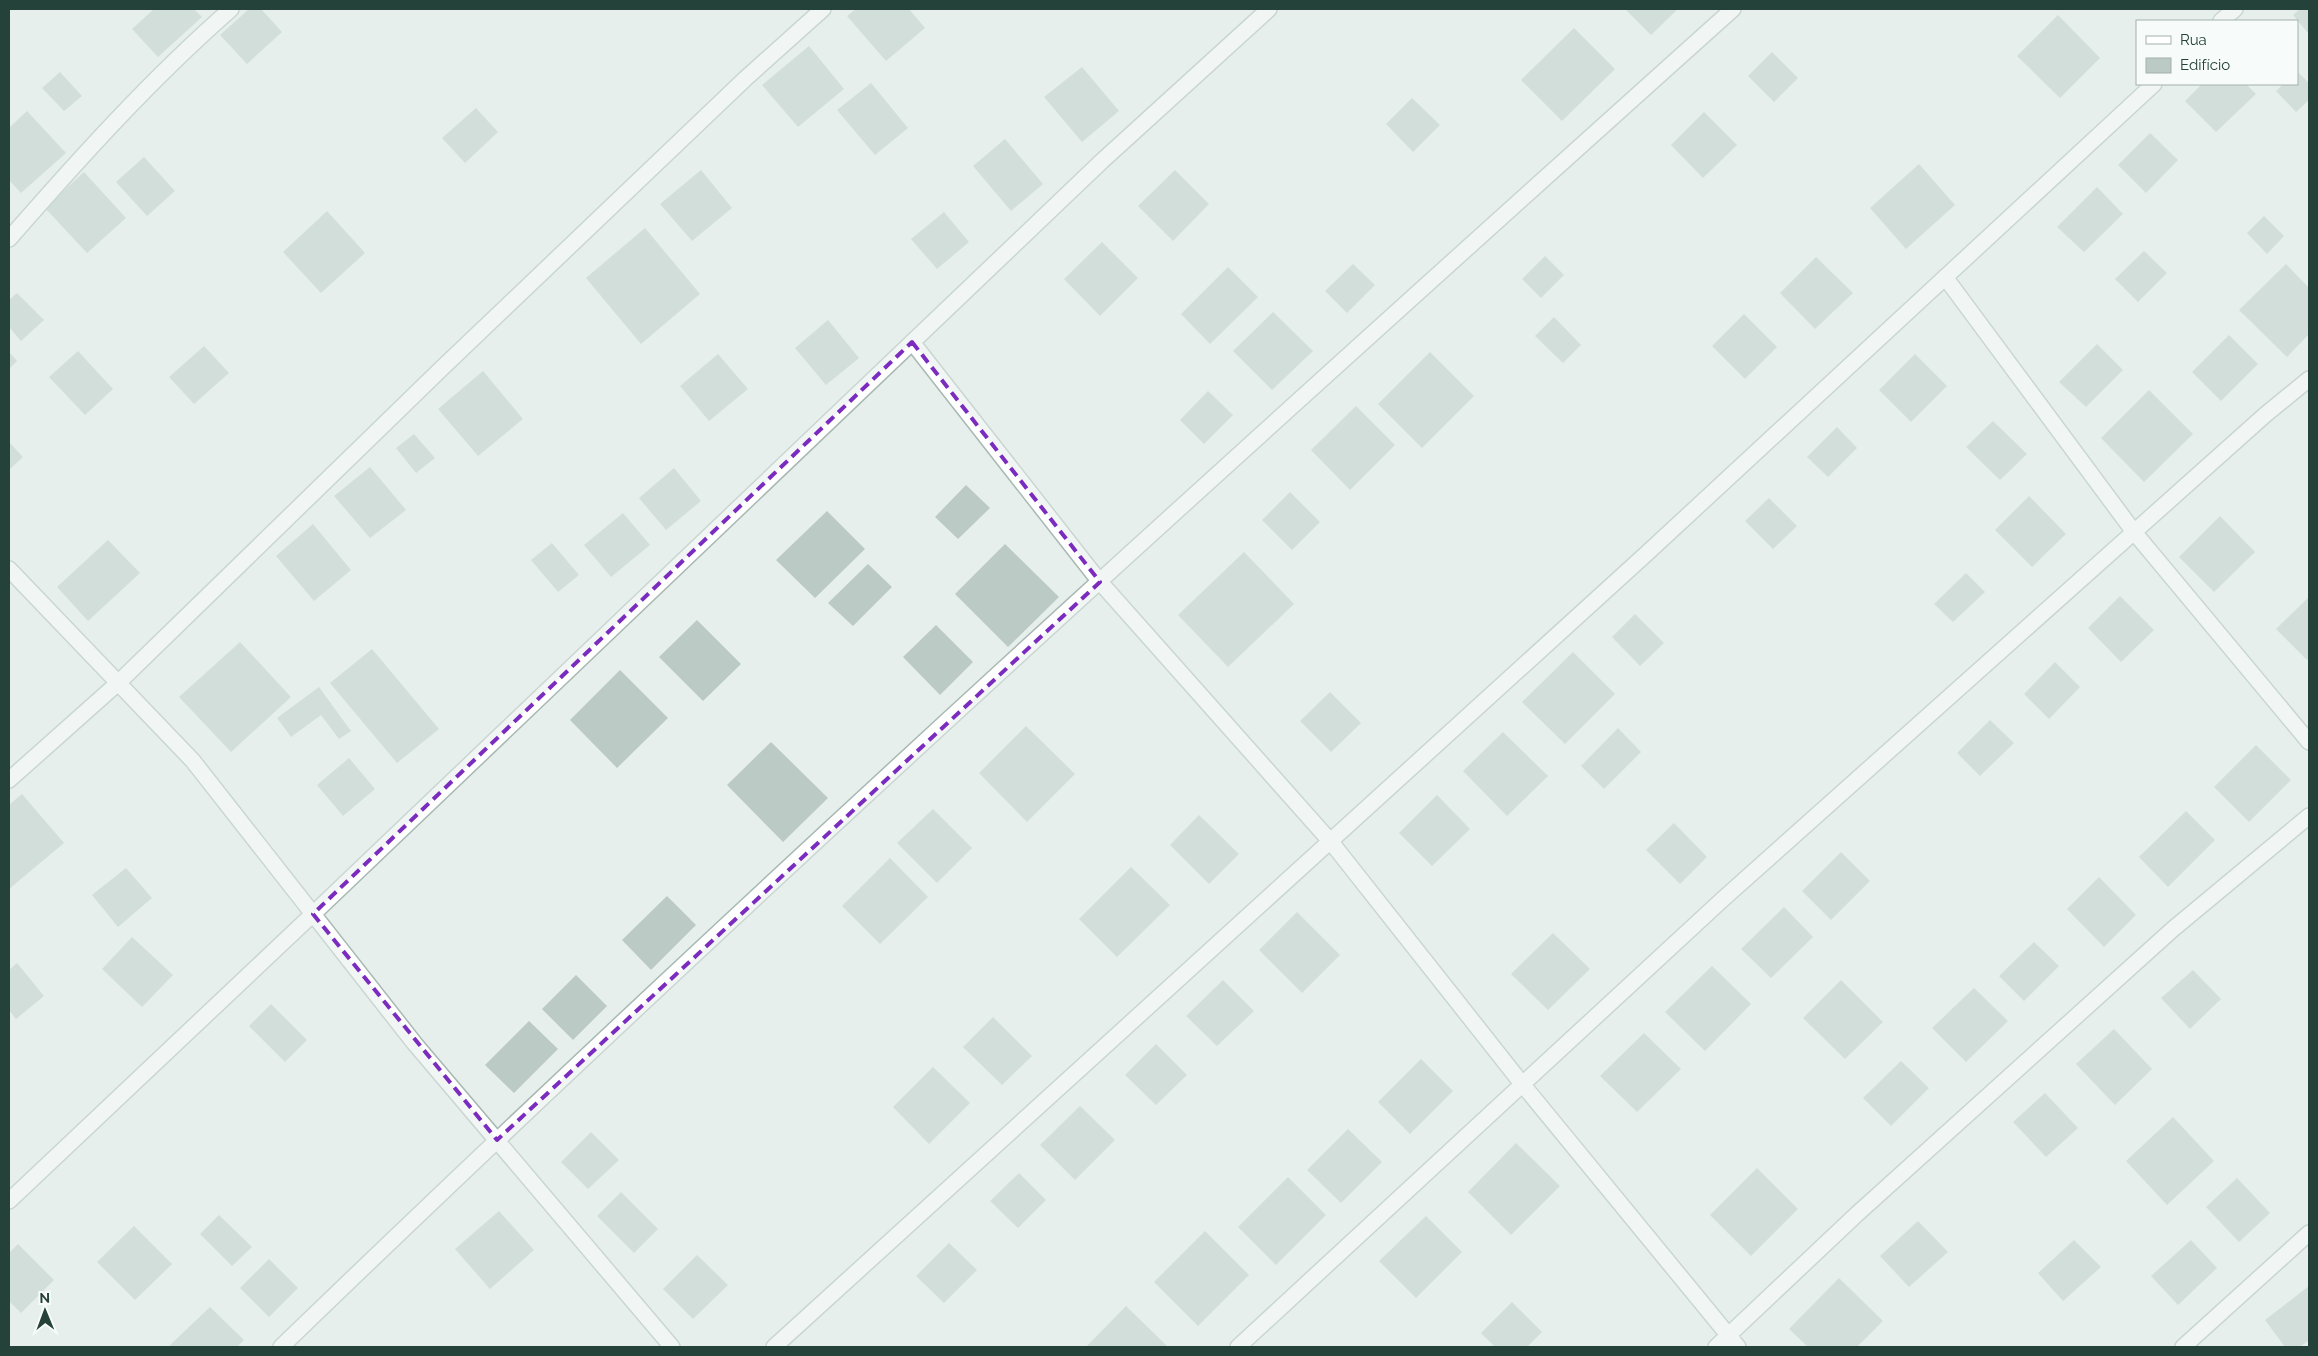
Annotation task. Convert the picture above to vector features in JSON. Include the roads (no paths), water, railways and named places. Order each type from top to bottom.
[{"type":"street","points":[[9,240],[70,170],[198,39],[231,9]]},
{"type":"street","points":[[9,780],[118,683],[441,369],[745,79],[823,9]]},
{"type":"street","points":[[9,1201],[313,914],[1102,161],[1269,9]]},
{"type":"street","points":[[281,1347],[497,1140],[909,757],[1732,9]]},
{"type":"street","points":[[2222,20],[2235,9]]},
{"type":"street","points":[[774,1347],[1645,556],[2153,85]]},
{"type":"street","points":[[1945,277],[2134,532],[2309,742]]},
{"type":"street","points":[[912,342],[1100,582],[1331,842],[1523,1084],[1733,1341]]},
{"type":"street","points":[[1238,1347],[1724,899],[2265,415],[2309,379]]},
{"type":"street","points":[[9,569],[193,761],[415,1044],[672,1347]]},
{"type":"street","points":[[1716,1347],[1733,1341],[1857,1214],[2173,928],[2309,816]]},
{"type":"street","points":[[2183,1347],[2309,1233]]}]
